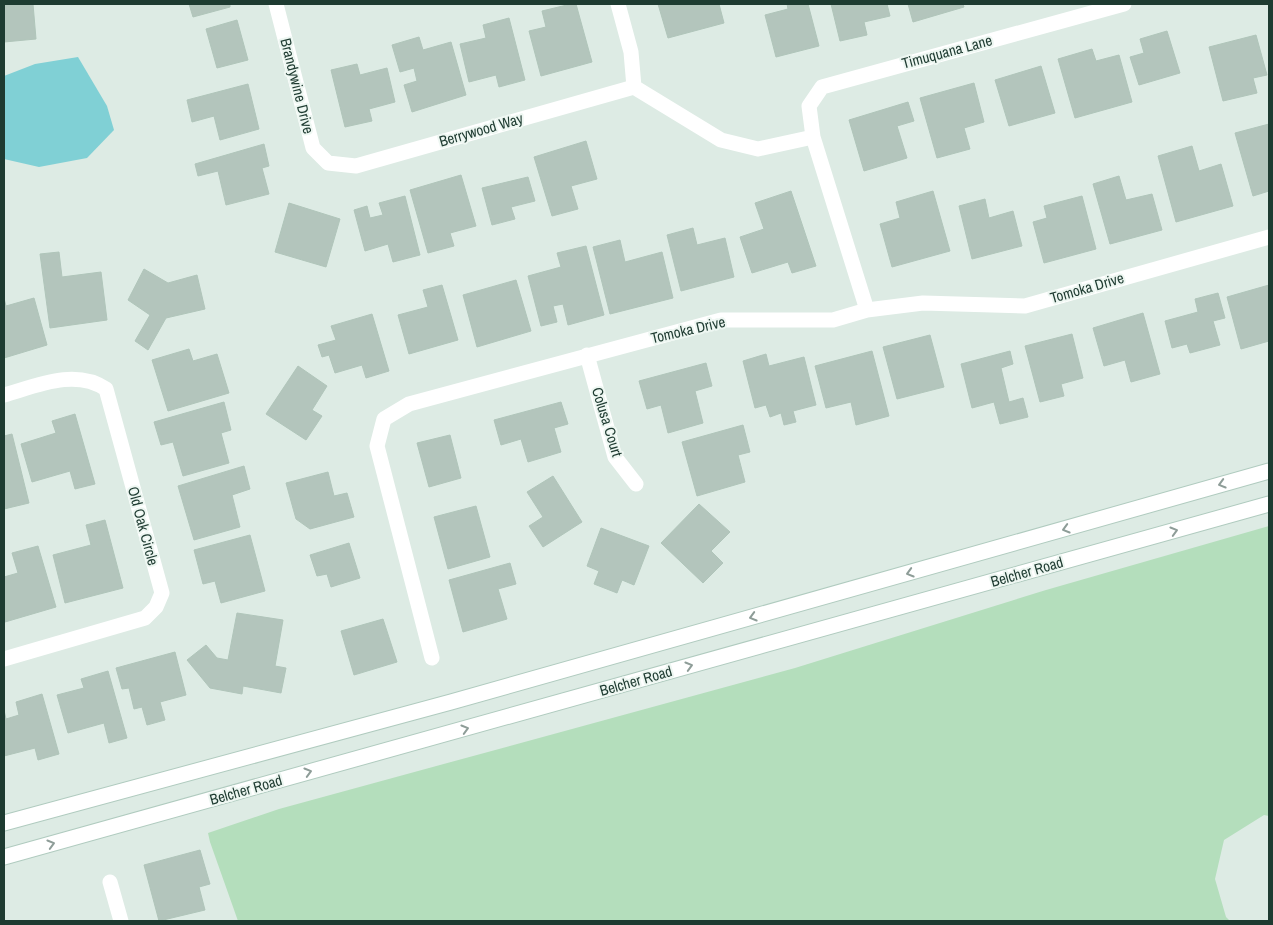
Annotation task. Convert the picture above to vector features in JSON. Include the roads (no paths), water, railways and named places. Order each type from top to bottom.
[{"type":"street","name":"Brandywine Drive","points":[[276,4],[313,148],[328,163]]},
{"type":"street","points":[[618,4],[632,52],[634,86],[721,140],[758,149],[813,137]]},
{"type":"street","name":"Timuquana Lane","points":[[867,310],[813,137],[809,106],[822,87],[1124,4]]},
{"type":"street","name":"Berrywood Way","points":[[328,163],[356,166],[634,86]]},
{"type":"street","name":"Tomoka Drive","points":[[432,658],[377,446],[384,419],[409,404],[721,320],[833,320],[867,310],[923,303],[1026,306],[1269,237]]},
{"type":"street","name":"Colusa Court","points":[[587,355],[615,457],[636,484]]},
{"type":"street","name":"Old Oak Circle","points":[[4,395],[63,379],[88,380],[106,389],[162,593],[156,607],[145,618],[4,659]]},
{"type":"street","name":"Belcher Road","points":[[4,823],[460,700],[1269,471]]},
{"type":"street","name":"Belcher Road","points":[[4,857],[1269,504]]},
{"type":"street","points":[[110,882],[121,921]]},
{"type":"water","points":[[78,57],[107,106],[114,130],[87,158],[39,167],[4,159],[4,76],[35,64]]}]
